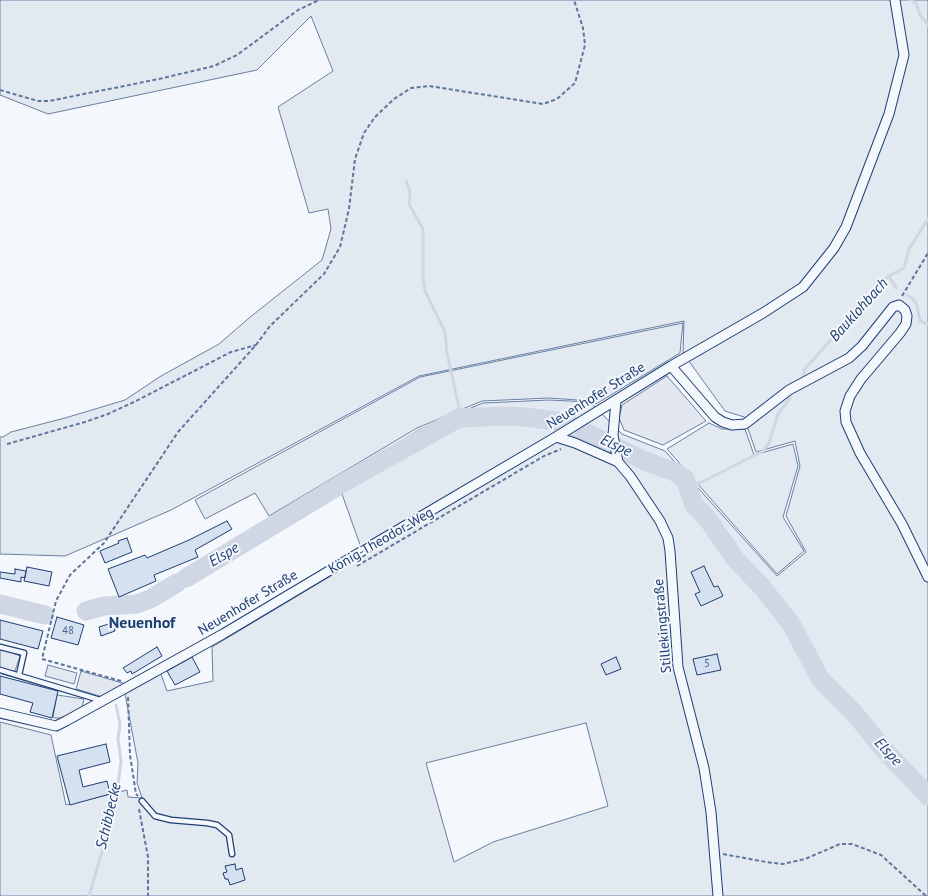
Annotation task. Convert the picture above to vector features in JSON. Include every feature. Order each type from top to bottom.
[{"type":"street","name":"Neuenhofer Straße","points":[[0,714],[56,726],[104,701],[223,634],[803,288],[834,248],[846,227],[889,114],[904,55],[895,0]]},
{"type":"street","points":[[671,366],[715,417],[732,425],[745,424],[789,390],[849,358],[862,346],[888,311],[899,305],[905,310],[907,316],[906,324],[861,379],[850,396],[845,411],[846,422],[860,453],[902,524],[928,577]]},
{"type":"street","points":[[616,401],[613,435],[618,462]]},
{"type":"street","name":"Stillekingstraße","points":[[556,437],[575,443],[618,462],[630,476],[660,521],[668,538],[678,667],[704,768],[715,852],[718,896]]},
{"type":"lane","points":[[0,647],[24,653],[19,675]]},
{"type":"lane","points":[[0,670],[104,701]]},
{"type":"lane","points":[[142,802],[155,816],[171,820],[217,825],[229,835],[232,854]]},
{"type":"path","points":[[0,90],[38,101],[49,101],[214,66],[237,55],[298,10],[319,0]]},
{"type":"path","points":[[148,896],[148,856],[138,803],[142,802],[136,794],[130,755],[130,686],[42,659],[56,601],[70,575],[104,544],[178,432],[256,345],[270,326],[324,274],[340,247],[349,209],[355,159],[364,133],[375,117],[394,99],[411,88],[429,86],[543,104],[558,99],[575,83],[585,45],[583,28],[574,0]]},
{"type":"path","points":[[899,305],[903,292],[928,253]]},
{"type":"path","points":[[7,444],[108,414],[231,352],[256,345]]},
{"type":"path","name":"König-Theodor-Weg","points":[[355,568],[544,456],[575,443]]},
{"type":"path","points":[[715,852],[783,864],[805,858],[840,844],[852,844],[881,855],[926,896]]},
{"type":"shaded area","points":[[0,0],[928,0],[928,896],[0,896],[0,722],[51,735],[66,805],[127,790],[128,797],[142,798],[137,783],[138,763],[125,694],[161,674],[167,691],[213,681],[212,647],[364,556],[337,480],[420,429],[483,403],[549,400],[590,402],[622,434],[665,451],[777,576],[806,552],[786,516],[800,466],[795,441],[756,452],[744,417],[725,411],[683,353],[684,321],[419,376],[171,510],[65,556],[0,554],[0,437],[11,432],[125,400],[161,376],[219,344],[322,260],[331,229],[328,209],[309,213],[278,107],[333,71],[311,16],[257,70],[48,114],[0,95]],"holes":[[[586,723],[608,806],[493,842],[454,862],[426,763]]]},
{"type":"shaded area","points":[[683,323],[680,353],[596,404],[591,401],[549,398],[482,401],[417,428],[269,516],[255,493],[205,519],[195,500],[420,377]]},
{"type":"shaded area","points":[[667,376],[706,421],[663,445],[624,430],[619,418],[622,405]]},
{"type":"shaded area","points":[[709,423],[722,429],[745,429],[754,455],[793,444],[798,466],[783,517],[804,551],[777,574],[667,449]]},
{"type":"shaded area","points":[[0,647],[20,656],[15,671],[0,670]]},
{"type":"shaded area","points":[[48,665],[77,673],[74,684],[45,676]]},
{"type":"shaded area","points":[[81,671],[126,684],[103,697],[76,689]]},
{"type":"shaded area","points":[[57,695],[84,699],[82,707],[61,718],[55,718],[53,717]]},
{"type":"building","points":[[227,521],[232,529],[195,550],[198,557],[154,575],[156,581],[119,597],[108,569],[145,555],[147,558]]},
{"type":"building","points":[[127,538],[132,552],[105,563],[100,551]]},
{"type":"building","points":[[704,566],[714,587],[718,586],[723,596],[701,606],[695,594],[700,592],[691,572]]},
{"type":"building","points":[[27,567],[52,572],[49,586],[24,581]]},
{"type":"building","points":[[15,569],[26,571],[25,578],[21,577],[21,582],[0,578],[0,572],[15,574]]},
{"type":"building","points":[[57,617],[84,625],[78,645],[51,638]]},
{"type":"building","points":[[0,620],[43,631],[38,649],[0,639]]},
{"type":"building","points":[[112,623],[115,631],[101,636],[99,627]]},
{"type":"building","points":[[157,647],[162,656],[132,674],[131,671],[127,673],[123,668]]},
{"type":"building","points":[[717,654],[721,670],[697,675],[693,659]]},
{"type":"building","points":[[192,657],[200,672],[175,685],[167,671]]},
{"type":"building","points":[[616,657],[621,669],[606,675],[601,664]]},
{"type":"building","points":[[0,676],[58,691],[52,718],[30,712],[33,703],[0,694]]},
{"type":"building","points":[[106,744],[110,762],[79,770],[83,787],[107,781],[110,794],[70,805],[57,756]]},
{"type":"building","points":[[235,864],[236,870],[242,868],[245,880],[230,885],[223,873],[227,872],[225,866]]},
{"type":"waterway","name":"Bauklohbach","points":[[910,0],[916,3],[920,15],[928,25]]},
{"type":"waterway","points":[[406,181],[410,191],[409,204],[423,229],[423,278],[425,291],[445,332],[447,353],[461,417]]},
{"type":"waterway","name":"Bauklohbach","points":[[804,377],[804,370],[874,290],[889,276],[904,268],[909,249],[928,219]]},
{"type":"waterway","points":[[889,276],[896,288]]},
{"type":"waterway","points":[[907,295],[917,305],[920,321],[928,324]]},
{"type":"waterway","name":"Bauklohbach","points":[[687,487],[704,481],[763,451],[769,443],[778,414],[790,398]]},
{"type":"waterway","name":"Elspe","points":[[186,578],[348,480],[461,417],[507,416],[564,422],[645,461],[675,472],[685,479],[694,505],[707,518],[736,560],[762,587],[791,624],[821,680],[855,714],[881,746],[928,796]]},
{"type":"waterway","name":"Elspe","points":[[86,611],[104,606],[137,604],[152,598],[177,583]]},
{"type":"waterway","name":"Elspe","points":[[0,604],[45,615]]},
{"type":"waterway","name":"Schibbecke","points":[[89,896],[112,818],[118,785],[121,761],[118,739],[120,724],[116,705]]},
{"type":"district","name":"Neuenhof","points":[[142,623]]}]
